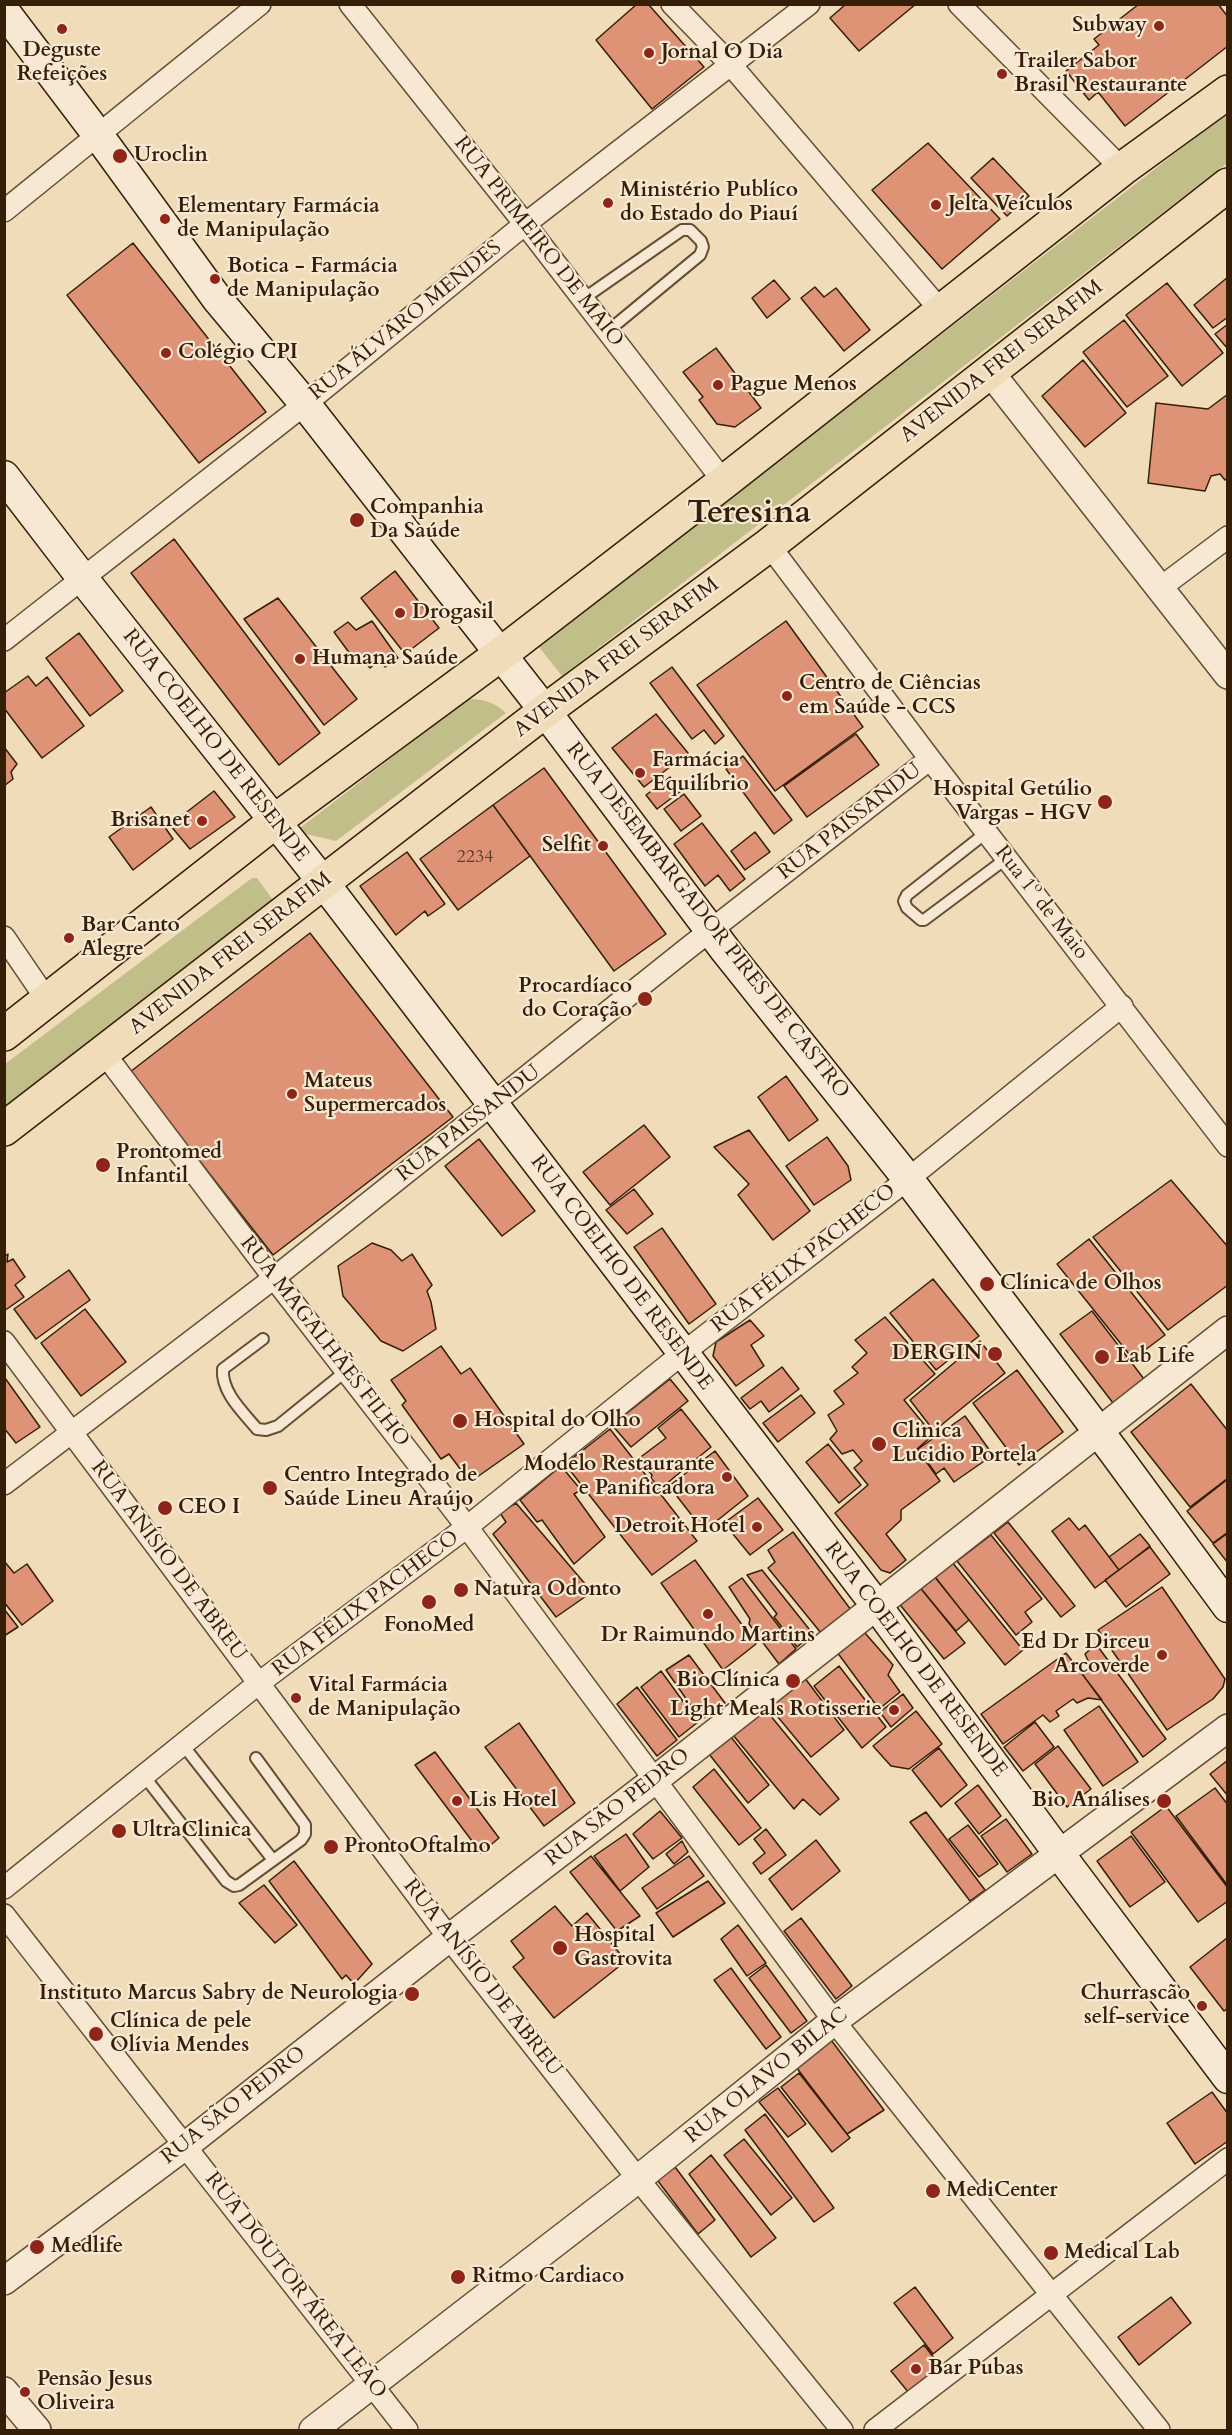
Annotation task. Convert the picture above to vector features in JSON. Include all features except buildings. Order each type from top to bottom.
[{"type":"main road","name":"RUA DESEMBARGADOR PIRES DE CASTRO","points":[[4,11],[218,300],[305,404],[545,711],[711,930],[908,1179],[1227,1606]]},
{"type":"main road","points":[[4,1034],[275,822],[501,654],[724,482],[1122,169],[1227,92]]},
{"type":"main road","name":"AVENIDA FREI SERAFIM","points":[[4,1129],[545,711],[769,545],[1227,186]]},
{"type":"main road","name":"RUA COELHO DE RESENDE","points":[[4,476],[323,882],[876,1605],[1227,2078]]},
{"type":"street","points":[[4,212],[260,4]]},
{"type":"street","name":"RUA PRIMEIRO DE MAIO","points":[[350,4],[525,224],[724,482]]},
{"type":"street","points":[[672,4],[731,65],[942,312]]},
{"type":"street","name":"RUA ÁLVARO MENDES","points":[[4,640],[305,404],[525,224],[809,4]]},
{"type":"street","points":[[959,4],[1122,169]]},
{"type":"street","points":[[990,372],[1227,675]]},
{"type":"street","points":[[1161,588],[1227,537]]},
{"type":"street","name":"Rua 1º de Maio","points":[[769,545],[1227,1146]]},
{"type":"street","name":"RUA PAISSANDU","points":[[4,1484],[274,1278],[930,759]]},
{"type":"street","points":[[4,937],[47,1000]]},
{"type":"street","name":"RUA FÉLIX PACHECO","points":[[4,1888],[260,1683],[467,1527],[682,1353],[908,1179],[1122,1006]]},
{"type":"street","name":"RUA MAGALHÃES FILHO","points":[[104,1053],[274,1278],[467,1527],[834,2021],[1158,2430]]},
{"type":"street","name":"RUA SÃO PEDRO","points":[[4,2281],[185,2146],[1227,1330]]},
{"type":"street","name":"RUA ANÍSIO DE ABREU","points":[[4,1342],[449,1938],[638,2179],[842,2430]]},
{"type":"street","name":"RUA OLAVO BILAC","points":[[313,2430],[638,2179],[834,2021],[1060,1855],[1227,1728]]},
{"type":"street","name":"RUA DOUTOR ÁREA LEÃO","points":[[4,1915],[407,2430]]},
{"type":"street","points":[[875,2430],[1227,2160]]},
{"type":"street","points":[[4,2391],[37,2430]]},
{"type":"lane","points":[[583,299],[682,230],[690,230],[701,242],[703,247],[700,255],[608,331]]},
{"type":"lane","points":[[987,832],[906,895],[904,901],[907,908],[924,920],[1007,858]]},
{"type":"lane","points":[[263,1340],[223,1369],[222,1379],[226,1390],[256,1429],[266,1430],[278,1426],[346,1371]]},
{"type":"lane","points":[[183,1745],[273,1860]]},
{"type":"lane","points":[[144,1776],[226,1881],[234,1886],[239,1885],[301,1840],[305,1834],[305,1825],[256,1758]]},
{"type":"shaded area","points":[[1227,113],[1227,163],[562,676],[539,647]]},
{"type":"shaded area","points":[[468,699],[488,702],[506,713],[336,841],[306,834],[300,828]]},
{"type":"shaded area","points":[[252,878],[257,878],[273,900],[5,1113],[5,1064]]},
{"type":"place","name":"Subway","points":[[1159,26]]},
{"type":"place","name":"Deguste Refeições","points":[[62,29]]},
{"type":"place","name":"Jornal O Dia","points":[[649,53]]},
{"type":"place","name":"Trailer Sabor Brasil Restaurante","points":[[1002,74]]},
{"type":"place","name":"Uroclin","points":[[120,156]]},
{"type":"place","name":"Ministério Publíco do Estado do Piauí","points":[[608,203]]},
{"type":"place","name":"Jelta Veículos","points":[[936,205]]},
{"type":"place","name":"Elementary Farmácia de Manipulação","points":[[165,219]]},
{"type":"place","name":"Botica - Farmácia de Manipulação","points":[[215,279]]},
{"type":"place","name":"Colégio CPI","points":[[166,353]]},
{"type":"place","name":"Pague Menos","points":[[718,385]]},
{"type":"place","name":"Companhia Da Saúde","points":[[357,520]]},
{"type":"place","name":"Drogasil","points":[[400,613]]},
{"type":"place","name":"Humana Saúde","points":[[300,659]]},
{"type":"place","name":"Centro de Ciências em Saúde - CCS","points":[[787,696]]},
{"type":"place","name":"Farmácia Equilíbrio","points":[[640,773]]},
{"type":"place","name":"Hospital Getúlio Vargas - HGV","points":[[1105,802]]},
{"type":"place","name":"Brisanet","points":[[202,821]]},
{"type":"place","name":"Selfit","points":[[603,846]]},
{"type":"place","name":"Bar Canto Alegre","points":[[69,938]]},
{"type":"place","name":"Procardíaco do Coração","points":[[645,999]]},
{"type":"place","name":"Mateus Supermercados","points":[[292,1094]]},
{"type":"place","name":"Prontomed Infantil","points":[[103,1165]]},
{"type":"place","name":"Clínica de Olhos","points":[[987,1284]]},
{"type":"place","name":"DERGIN","points":[[995,1354]]},
{"type":"place","name":"Lab Life","points":[[1102,1357]]},
{"type":"place","name":"Hospital do Olho","points":[[460,1421]]},
{"type":"place","name":"Clinica Lucidio Portela","points":[[879,1444]]},
{"type":"place","name":"Modelo Restaurante e Panificadora","points":[[727,1477]]},
{"type":"place","name":"Centro Integrado de Saúde Lineu Araújo","points":[[270,1488]]},
{"type":"place","name":"CEO I","points":[[165,1508]]},
{"type":"place","name":"Detroit Hotel","points":[[757,1527]]},
{"type":"place","name":"Natura Odonto","points":[[461,1590]]},
{"type":"place","name":"FonoMed","points":[[429,1602]]},
{"type":"place","name":"Dr Raimundo Martins","points":[[708,1614]]},
{"type":"place","name":"Ed Dr Dirceu Arcoverde","points":[[1162,1655]]},
{"type":"place","name":"BioClínica","points":[[793,1681]]},
{"type":"place","name":"Vital Farmácia de Manipulação","points":[[296,1698]]},
{"type":"place","name":"Light Meals Rotisserie","points":[[894,1710]]},
{"type":"place","name":"Lis Hotel","points":[[457,1801]]},
{"type":"place","name":"Bio Análises","points":[[1164,1801]]},
{"type":"place","name":"UltraClinica","points":[[119,1831]]},
{"type":"place","name":"ProntoOftalmo","points":[[331,1847]]},
{"type":"place","name":"Hospital Gastrovita","points":[[560,1948]]},
{"type":"place","name":"Instituto Marcus Sabry de Neurologia","points":[[412,1994]]},
{"type":"place","name":"Churrascão self-service","points":[[1202,2006]]},
{"type":"place","name":"Clínica de pele Olívia Mendes","points":[[96,2034]]},
{"type":"place","name":"MediCenter","points":[[933,2191]]},
{"type":"place","name":"Medlife","points":[[37,2247]]},
{"type":"place","name":"Medical Lab","points":[[1051,2253]]},
{"type":"place","name":"Ritmo Cardiaco","points":[[458,2277]]},
{"type":"place","name":"Bar Pubas","points":[[916,2369]]},
{"type":"place","name":"Pensão Jesus Oliveira","points":[[25,2392]]},
{"type":"district","name":"Teresina","points":[[749,514]]}]
